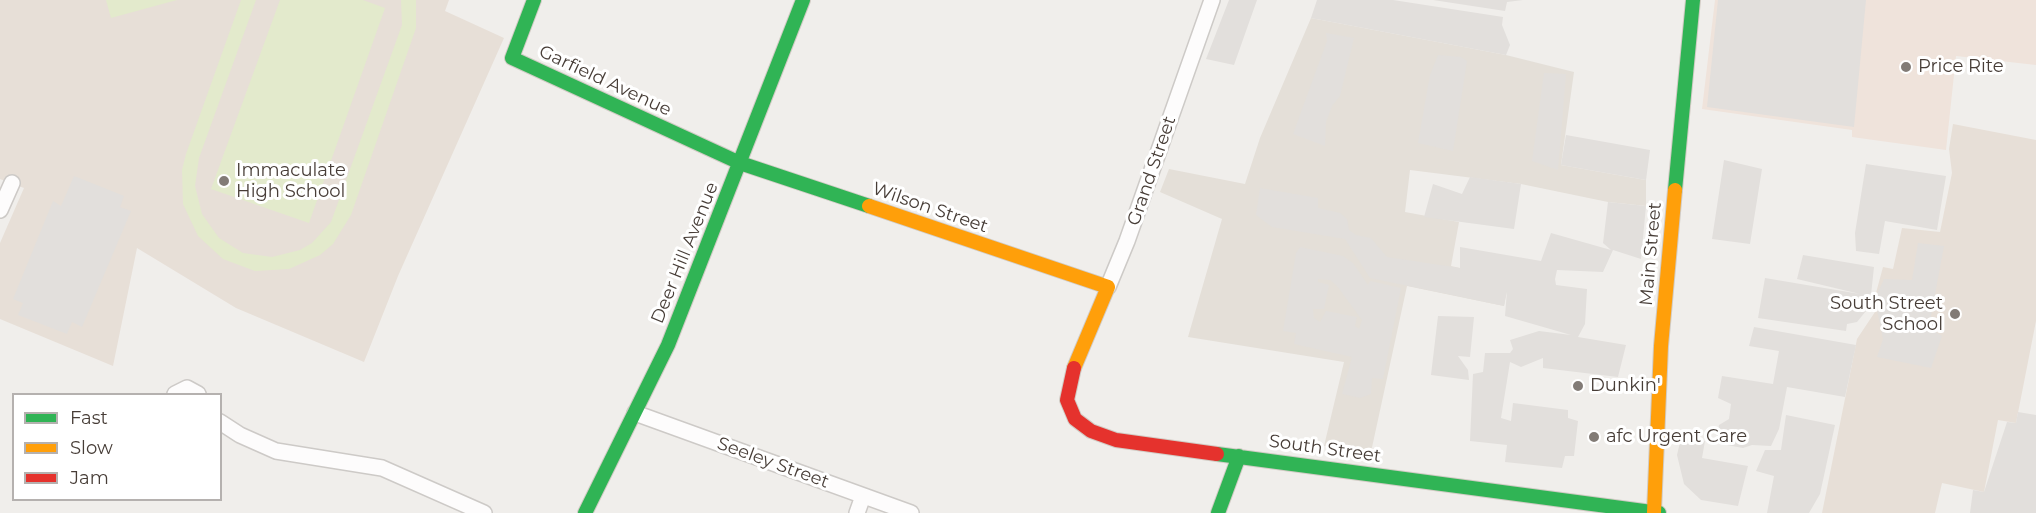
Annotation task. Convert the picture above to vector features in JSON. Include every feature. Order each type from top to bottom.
[{"type":"street","name":"Garfield Avenue","points":[[534,0],[512,58],[740,163]]},
{"type":"street","name":"Deer Hill Avenue","points":[[585,513],[668,345],[803,0]]},
{"type":"street","name":"Grand Street","points":[[1086,339],[1127,241],[1212,0]]},
{"type":"street","name":"Main Street","points":[[1655,513],[1661,346],[1693,0]]},
{"type":"street","name":"Wilson Street","points":[[740,163],[1108,287]]},
{"type":"street","points":[[0,210],[12,183]]},
{"type":"street","name":"South Street","points":[[1086,339],[1072,373],[1068,400],[1076,419],[1083,425],[1091,431],[1116,440],[1655,513]]},
{"type":"street","points":[[177,393],[187,388],[196,393]]},
{"type":"street","name":"Seeley Street","points":[[635,413],[911,513]]},
{"type":"street","points":[[222,423],[240,435],[276,451],[382,468],[484,513]]},
{"type":"street","points":[[1218,513],[1239,456]]},
{"type":"street","points":[[857,513],[863,496]]},
{"type":"shaded area","name":"Immaculate High School","points":[[0,0],[449,0],[445,11],[504,38],[398,276],[364,362],[236,308],[137,248],[113,366],[0,319],[0,243],[24,188],[0,179]]},
{"type":"shaded area","points":[[1229,0],[1257,0],[1234,65],[1206,59]]},
{"type":"shaded area","points":[[1317,0],[1393,0],[1503,17],[1502,25],[1510,45],[1506,55],[1311,18]]},
{"type":"shaded area","points":[[1433,0],[1523,0],[1507,2],[1505,11]]},
{"type":"shaded area","points":[[1715,0],[2036,0],[2036,65],[1956,56],[1946,150],[1852,137],[1852,130],[1702,109]]},
{"type":"shaded area","points":[[1718,0],[1866,0],[1854,127],[1707,107]]},
{"type":"shaded area","points":[[1311,18],[1506,55],[1574,72],[1561,165],[1646,180],[1646,206],[1608,202],[1521,184],[1410,170],[1405,212],[1459,222],[1451,266],[1509,279],[1504,306],[1407,286],[1371,452],[1324,446],[1344,362],[1188,337],[1222,219],[1160,192],[1169,169],[1245,184],[1260,138]]},
{"type":"shaded area","points":[[1326,33],[1354,38],[1340,96],[1332,106],[1326,122],[1325,146],[1293,134],[1327,41]]},
{"type":"shaded area","points":[[1438,55],[1461,57],[1467,61],[1453,151],[1418,143],[1430,75]]},
{"type":"shaded area","points":[[1544,73],[1566,74],[1558,170],[1532,161]]},
{"type":"shaded area","name":"South Street School","points":[[1953,124],[2036,140],[2036,321],[2016,423],[1998,420],[1984,492],[1942,483],[1935,513],[1822,513],[1857,339],[1879,306],[1876,293],[1883,267],[1893,269],[1902,228],[1940,232],[1952,173],[1949,149]]},
{"type":"shaded area","points":[[1566,135],[1650,150],[1646,180],[1561,165]]},
{"type":"shaded area","points":[[1724,160],[1762,169],[1750,244],[1712,239]]},
{"type":"shaded area","points":[[1866,164],[1946,176],[1937,230],[1885,221],[1879,254],[1856,251],[1855,233]]},
{"type":"shaded area","points":[[74,176],[124,196],[120,207],[131,211],[82,327],[72,322],[67,334],[18,315],[23,303],[13,299],[53,201],[61,206]]},
{"type":"shaded area","points":[[1470,177],[1521,184],[1514,229],[1424,217],[1433,184],[1462,194]]},
{"type":"shaded area","points":[[1260,188],[1318,198],[1318,208],[1340,213],[1347,219],[1349,230],[1356,235],[1371,238],[1387,257],[1460,268],[1460,247],[1541,261],[1551,233],[1611,250],[1603,243],[1608,202],[1646,206],[1641,259],[1613,250],[1603,272],[1557,270],[1555,279],[1556,285],[1587,289],[1585,324],[1578,337],[1626,345],[1618,377],[1543,368],[1543,358],[1521,367],[1510,362],[1501,418],[1511,421],[1513,403],[1568,410],[1568,418],[1578,421],[1574,456],[1565,456],[1562,468],[1505,462],[1507,445],[1470,441],[1473,374],[1483,372],[1485,353],[1510,353],[1513,349],[1510,340],[1539,331],[1571,335],[1505,316],[1507,291],[1504,306],[1370,278],[1345,239],[1272,227],[1256,215]]},
{"type":"shaded area","points":[[1918,243],[1944,246],[1931,316],[1936,332],[1942,336],[1931,368],[1877,357],[1883,339],[1875,300],[1857,322],[1847,324],[1846,331],[1758,318],[1765,278],[1860,294],[1797,279],[1803,255],[1874,267],[1871,295],[1875,298],[1884,279],[1912,280]]},
{"type":"shaded area","points":[[1300,247],[1343,256],[1353,263],[1368,285],[1370,281],[1401,288],[1383,379],[1372,378],[1371,394],[1360,398],[1342,394],[1352,357],[1294,344],[1296,333],[1283,331],[1296,253]],"holes":[[[1318,279],[1330,280],[1362,320],[1359,329],[1355,326],[1357,317],[1326,311],[1320,322],[1314,318],[1313,309],[1324,309],[1329,285],[1318,282]]]},
{"type":"shaded area","points":[[1438,316],[1474,317],[1470,357],[1458,356],[1468,370],[1469,380],[1431,375]]},
{"type":"shaded area","points":[[1754,327],[1856,345],[1845,397],[1787,387],[1779,429],[1771,446],[1752,445],[1743,448],[1716,443],[1719,425],[1729,419],[1731,404],[1718,398],[1722,376],[1773,384],[1779,351],[1749,346]]},
{"type":"shaded area","points":[[2018,412],[2036,415],[2036,513],[1970,513],[1973,490],[1984,492],[2007,422],[2016,423]]},
{"type":"shaded area","points":[[1786,415],[1835,425],[1820,494],[1809,513],[1767,513],[1774,476],[1756,471],[1765,450],[1781,450]]},
{"type":"shaded area","points":[[1681,438],[1705,441],[1702,458],[1748,466],[1738,506],[1701,500],[1684,484],[1677,455]]},
{"type":"green space","points":[[106,0],[177,0],[111,18]]},
{"type":"green space","points":[[241,0],[256,0],[199,158],[195,186],[202,214],[219,238],[243,253],[272,257],[300,250],[312,243],[331,222],[402,25],[401,0],[416,0],[416,28],[351,215],[333,244],[320,255],[289,269],[255,271],[223,259],[198,236],[183,204],[182,170],[186,154]]},
{"type":"green space","points":[[280,0],[363,0],[385,8],[309,223],[211,189]]},
{"type":"traffic: fast","points":[[534,0],[512,58],[740,163],[869,206]]},
{"type":"traffic: fast","points":[[585,513],[668,345],[803,0]]},
{"type":"traffic: fast","points":[[1675,190],[1693,0]]},
{"type":"traffic: fast","points":[[1217,454],[1659,513]]},
{"type":"traffic: fast","points":[[1218,513],[1239,456]]},
{"type":"traffic: slow","points":[[1654,512],[1661,346],[1675,190]]},
{"type":"traffic: slow","points":[[869,206],[1108,287],[1074,368]]},
{"type":"traffic: jam","points":[[1074,368],[1067,400],[1075,419],[1091,431],[1116,440],[1217,454]]},
{"type":"place","name":"Price Rite","points":[[1906,67]]},
{"type":"place","name":"Immaculate High School","points":[[224,181]]},
{"type":"place","name":"South Street School","points":[[1955,314]]},
{"type":"place","name":"Dunkin'","points":[[1578,386]]},
{"type":"place","name":"afc Urgent Care","points":[[1594,437]]}]
